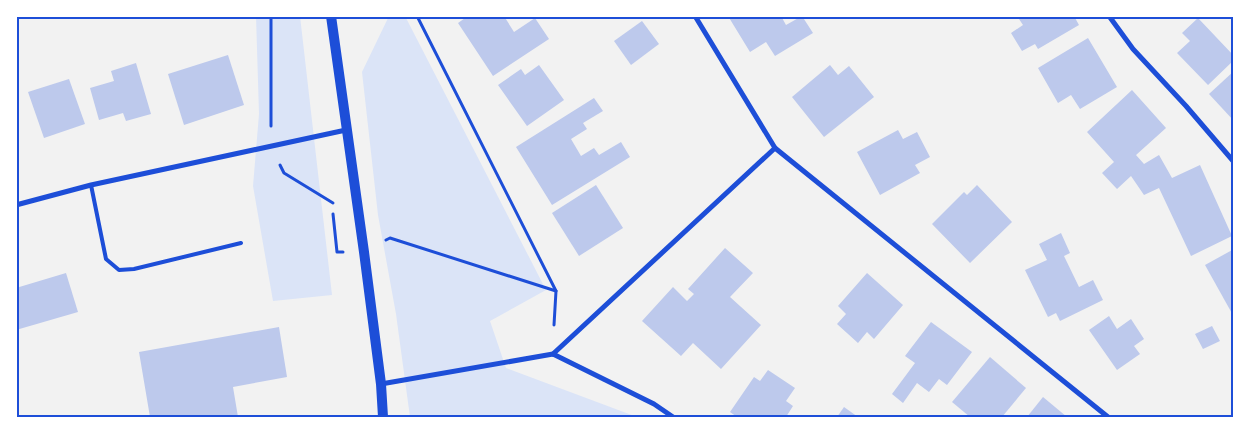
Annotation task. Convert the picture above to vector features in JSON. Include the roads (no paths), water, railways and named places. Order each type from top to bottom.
[{"type":"main road","points":[[331,16],[364,252],[381,384],[383,417]]},
{"type":"street","points":[[695,16],[775,148],[1108,417]]},
{"type":"street","points":[[1109,16],[1133,49],[1186,106],[1234,162]]},
{"type":"street","points":[[16,205],[90,185],[346,130]]},
{"type":"street","points":[[381,384],[553,354],[775,148]]},
{"type":"street","points":[[553,354],[654,404],[673,417]]},
{"type":"lane","points":[[90,185],[106,259],[119,270],[134,269],[242,243]]}]
